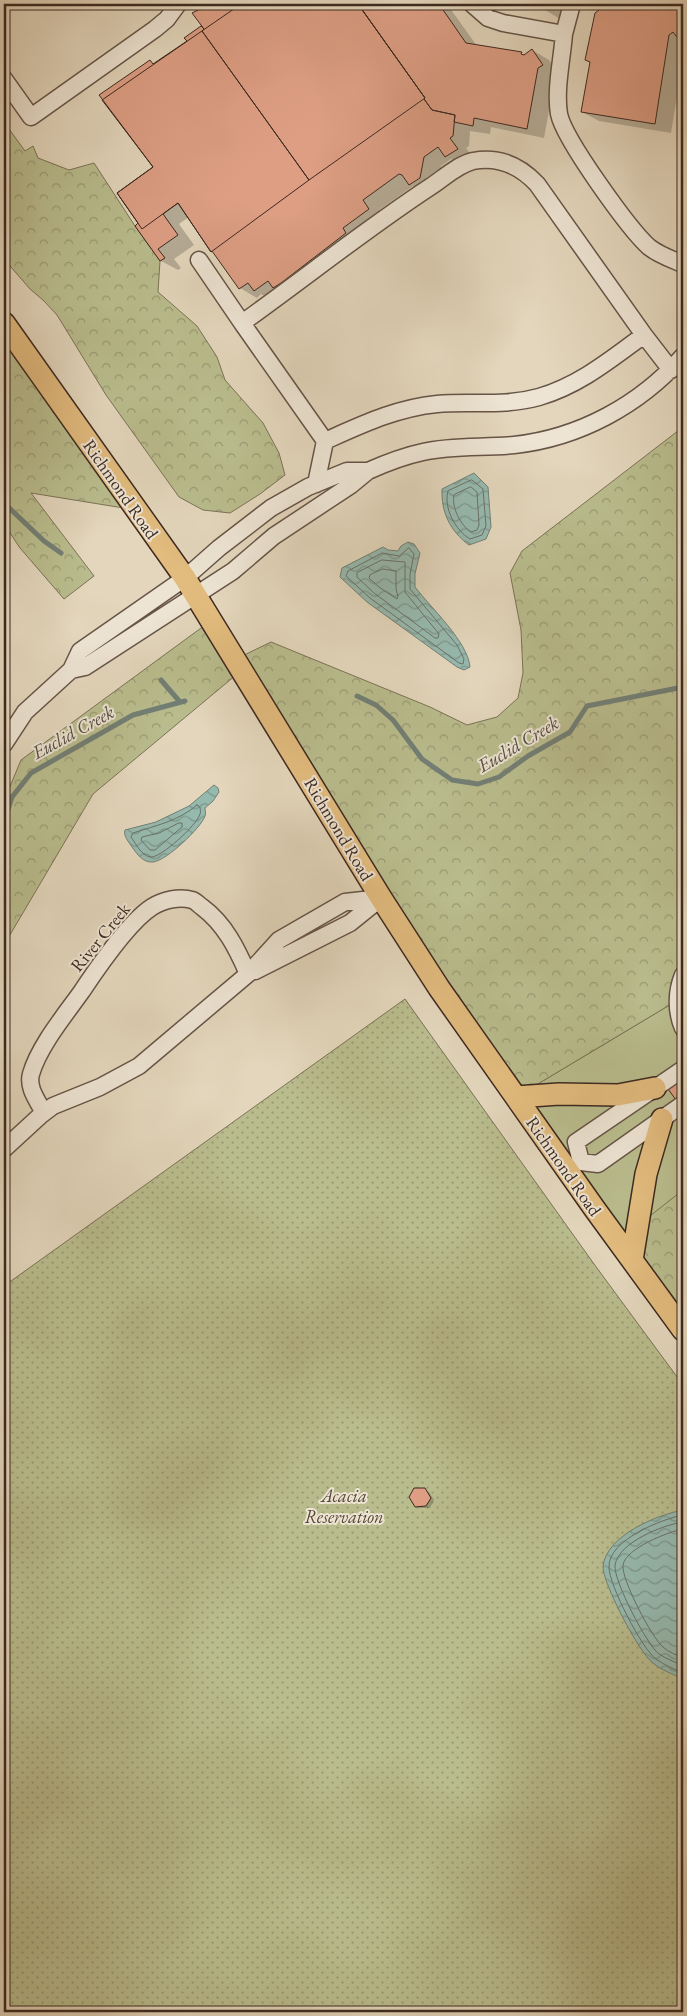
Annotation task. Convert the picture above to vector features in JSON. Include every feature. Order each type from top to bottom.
[{"type":"main road","name":"Richmond Road","points":[[4,323],[190,586],[381,898],[439,988],[683,1330]]},
{"type":"main road","points":[[516,1097],[559,1094],[618,1095],[655,1088]]},
{"type":"main road","points":[[632,1260],[646,1174],[662,1119]]},
{"type":"street","points":[[4,79],[31,117],[156,29],[167,19],[178,4]]},
{"type":"street","points":[[472,4],[488,18],[504,23],[564,34]]},
{"type":"street","points":[[572,4],[564,34],[558,95],[560,117],[565,130],[579,154],[639,237],[655,251],[683,264]]},
{"type":"street","points":[[242,323],[378,222],[458,168],[474,161],[501,161],[516,166],[538,184],[644,335],[671,370]]},
{"type":"street","points":[[199,260],[325,441],[316,484]]},
{"type":"street","points":[[325,441],[387,414],[417,407],[439,404],[505,403],[542,396],[571,385],[591,374],[644,335]]},
{"type":"street","points":[[4,744],[25,712],[71,670],[80,651],[190,586],[233,571],[274,536],[351,485],[368,471],[392,460],[424,452],[516,444],[561,435],[596,422],[618,410],[651,387],[671,370],[683,356]]},
{"type":"street","points":[[190,586],[219,548],[271,508],[316,484],[347,471],[368,471]]},
{"type":"street","points":[[4,1149],[53,1106],[100,1087],[139,1066],[248,974],[279,940],[345,902],[381,898]]},
{"type":"street","name":"River Creek","points":[[44,1113],[31,1089],[30,1076],[40,1053],[106,958],[134,922],[153,906],[172,899],[193,900],[211,914],[223,928],[235,945],[248,974]]},
{"type":"street","points":[[683,975],[678,1002],[679,1019],[683,1028]]},
{"type":"street","points":[[683,1069],[576,1142],[581,1162],[598,1164],[683,1104]]},
{"type":"green space","points":[[4,122],[25,151],[33,146],[38,158],[69,170],[94,163],[160,261],[158,292],[197,326],[217,357],[225,380],[263,423],[279,453],[285,475],[230,513],[203,510],[179,497],[106,395],[57,315],[30,289],[4,259]]},
{"type":"green space","points":[[4,323],[136,510],[31,493],[94,576],[64,599],[20,548],[4,524]]},
{"type":"green space","points":[[683,427],[683,997],[516,1097],[242,670],[93,794],[4,945],[4,801],[21,760],[212,620],[236,659],[271,642],[430,707],[467,725],[497,717],[518,698],[523,673],[521,630],[510,573],[522,551]]},
{"type":"green space","points":[[683,997],[683,1191],[618,1241],[516,1097]]},
{"type":"green space","name":"Acacia Reservation","points":[[405,999],[594,1264],[683,1385],[683,2012],[4,2012],[4,1286]]},
{"type":"green space","points":[[683,1190],[683,1330],[618,1241]]},
{"type":"water","points":[[474,473],[488,487],[491,527],[486,539],[469,545],[462,540],[448,520],[443,505],[442,489]]},
{"type":"water","points":[[408,542],[414,544],[420,553],[415,574],[415,587],[463,647],[470,667],[464,670],[457,667],[367,602],[340,577],[342,568],[383,547],[388,550],[398,551],[401,546]]},
{"type":"water","points":[[214,785],[218,788],[219,792],[205,808],[205,815],[197,828],[182,843],[166,856],[153,862],[143,860],[138,855],[127,839],[125,830],[156,822],[189,806]]},
{"type":"water","points":[[683,1510],[683,1679],[656,1665],[639,1646],[622,1617],[608,1586],[603,1566],[607,1555],[623,1536],[660,1516]]},
{"type":"building","points":[[210,4],[358,4],[425,98],[309,180],[202,31],[204,29],[192,13]]},
{"type":"building","points":[[241,4],[358,4],[432,110],[455,115],[453,136],[450,138],[458,149],[445,157],[438,147],[424,157],[420,178],[409,185],[402,175],[399,174],[363,200],[369,209],[343,228],[346,233],[281,283],[273,288],[268,281],[254,291],[248,283],[239,289],[178,203],[163,214],[178,235],[158,249],[165,258],[160,261],[135,226],[138,223],[117,193],[153,167],[102,100]]},
{"type":"building","points":[[358,4],[439,4],[466,43],[522,52],[521,54],[524,55],[532,49],[543,65],[538,68],[527,129],[474,118],[473,126],[454,122],[455,115],[432,110]]},
{"type":"building","points":[[603,4],[683,4],[683,37],[676,36],[673,32],[669,35],[655,124],[581,112],[590,62],[585,60],[595,13],[604,6]]},
{"type":"building","points":[[201,26],[204,29],[202,31],[309,180],[211,252],[178,203],[142,229],[117,193],[153,167],[99,95],[150,60],[153,64],[187,41],[184,38]]},
{"type":"building","points":[[683,1079],[683,1095],[676,1100],[668,1089]]},
{"type":"building","points":[[414,1488],[425,1488],[431,1498],[426,1506],[415,1507],[409,1497]]},
{"type":"waterway","points":[[4,503],[44,541],[61,553]]},
{"type":"waterway","points":[[161,680],[180,702]]},
{"type":"waterway","name":"Euclid Creek","points":[[357,696],[376,705],[393,720],[422,759],[452,780],[478,784],[499,777],[528,756],[570,732],[587,706],[683,687]]},
{"type":"waterway","name":"Euclid Creek","points":[[4,822],[12,797],[31,773],[133,715],[185,701]]}]
